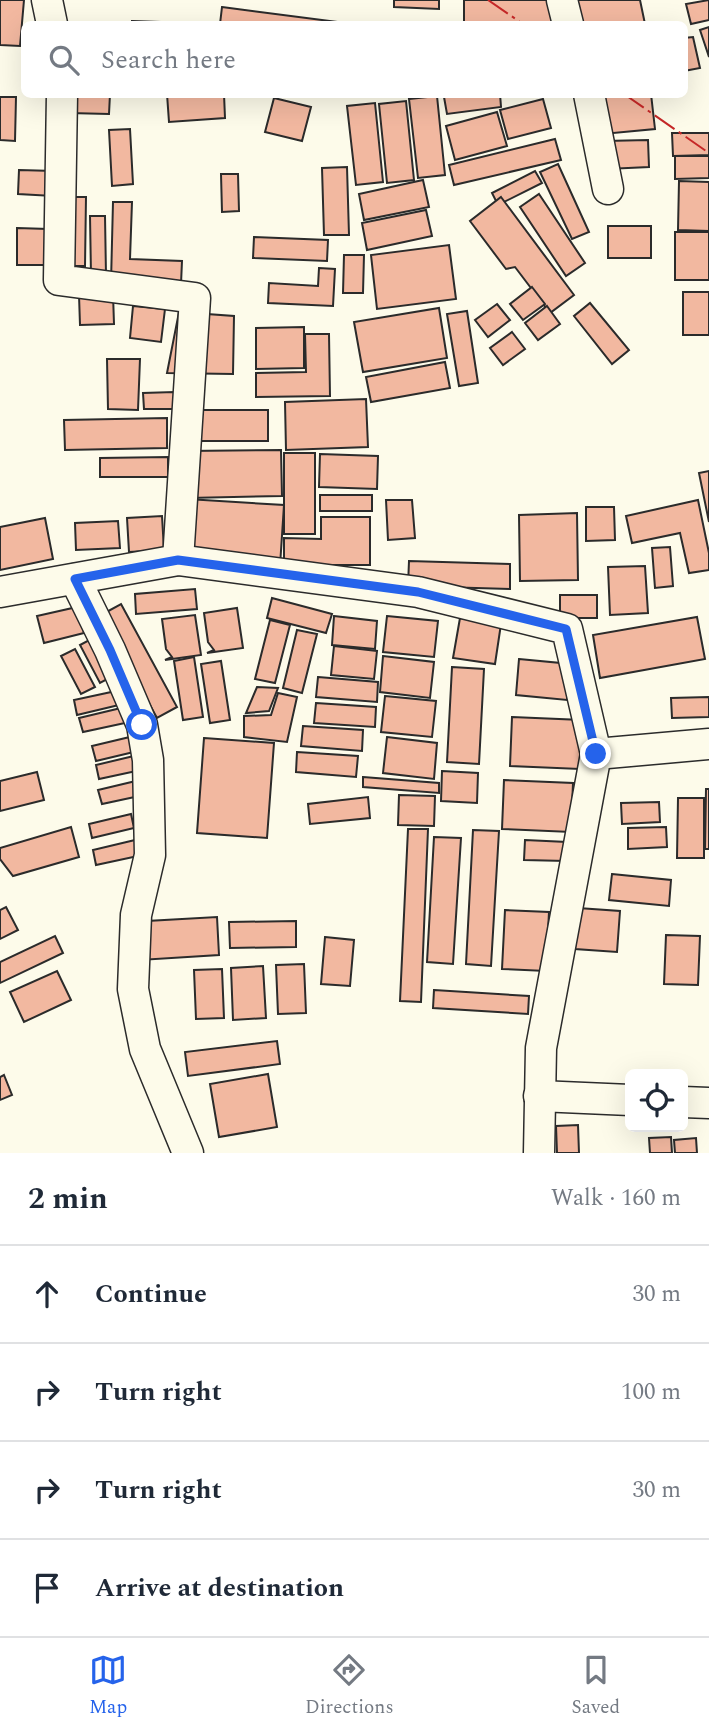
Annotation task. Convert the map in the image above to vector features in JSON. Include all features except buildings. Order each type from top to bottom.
[{"type":"street","points":[[47,0],[51,21]]},
{"type":"street","points":[[562,0],[567,21]]},
{"type":"street","points":[[62,98],[59,280],[195,298],[178,560]]},
{"type":"street","points":[[590,98],[608,189]]},
{"type":"street","points":[[0,592],[178,560],[418,592],[566,629],[596,754],[541,1048],[539,1153]]},
{"type":"street","points":[[75,579],[110,650],[142,725],[148,760],[150,855],[136,915],[133,989],[145,1049],[188,1153]]},
{"type":"street","points":[[596,754],[709,744]]},
{"type":"street","points":[[539,1096],[625,1100]]},
{"type":"street","points":[[688,1102],[709,1103]]},
{"type":"power","points":[[488,0],[519,21]]},
{"type":"power","points":[[630,98],[709,153]]},
{"type":"route","points":[[142,725],[110,650],[75,579],[178,560],[418,592],[566,629],[596,754]]}]
